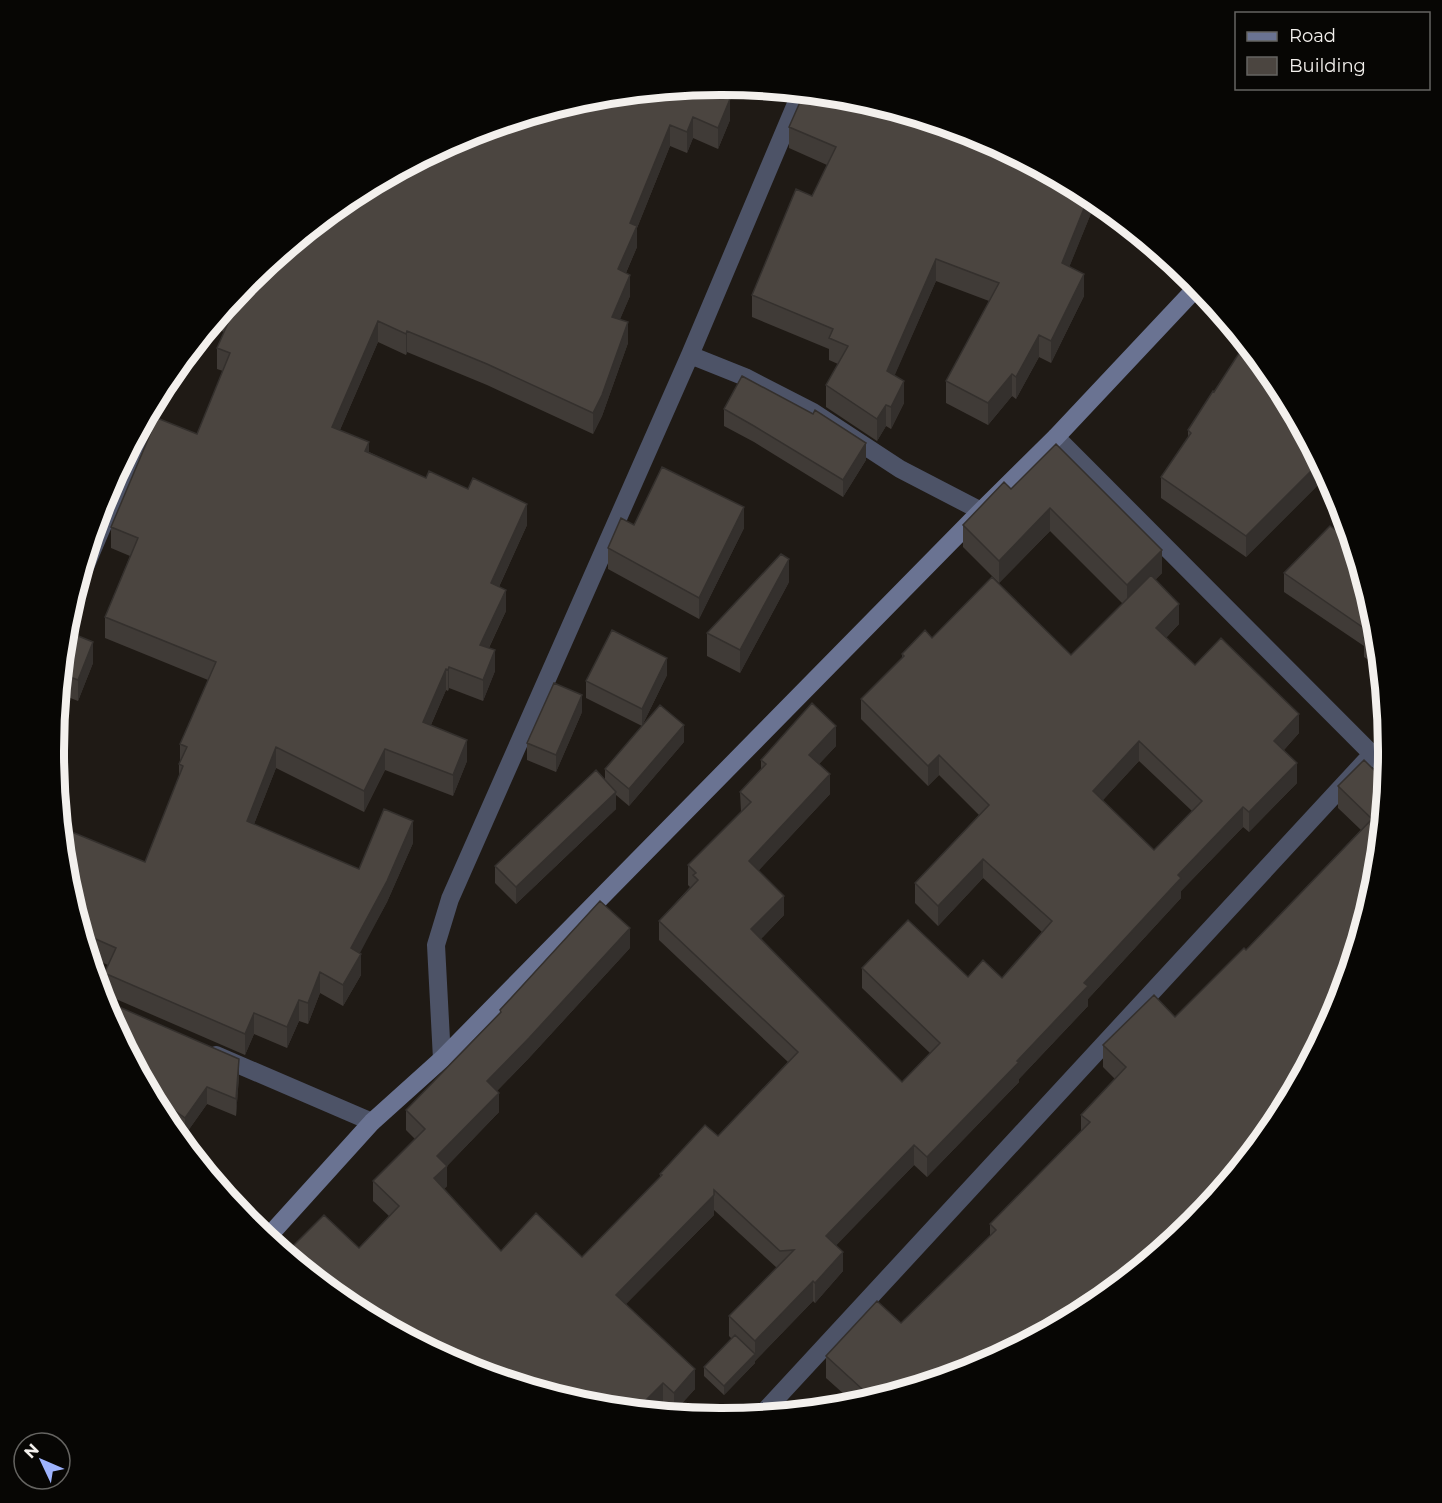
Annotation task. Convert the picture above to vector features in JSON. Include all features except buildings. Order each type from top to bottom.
[{"type":"street","points":[[442,1059],[436,945],[450,899],[690,355],[798,100]]},
{"type":"street","points":[[273,1231],[372,1122],[442,1059],[1056,437],[1191,293]]},
{"type":"street","points":[[690,355],[745,377],[813,412],[900,469],[981,511]]},
{"type":"street","points":[[1056,437],[1378,760]]},
{"type":"street","points":[[769,1406],[1372,754]]},
{"type":"street","points":[[201,1048],[372,1122]]}]
